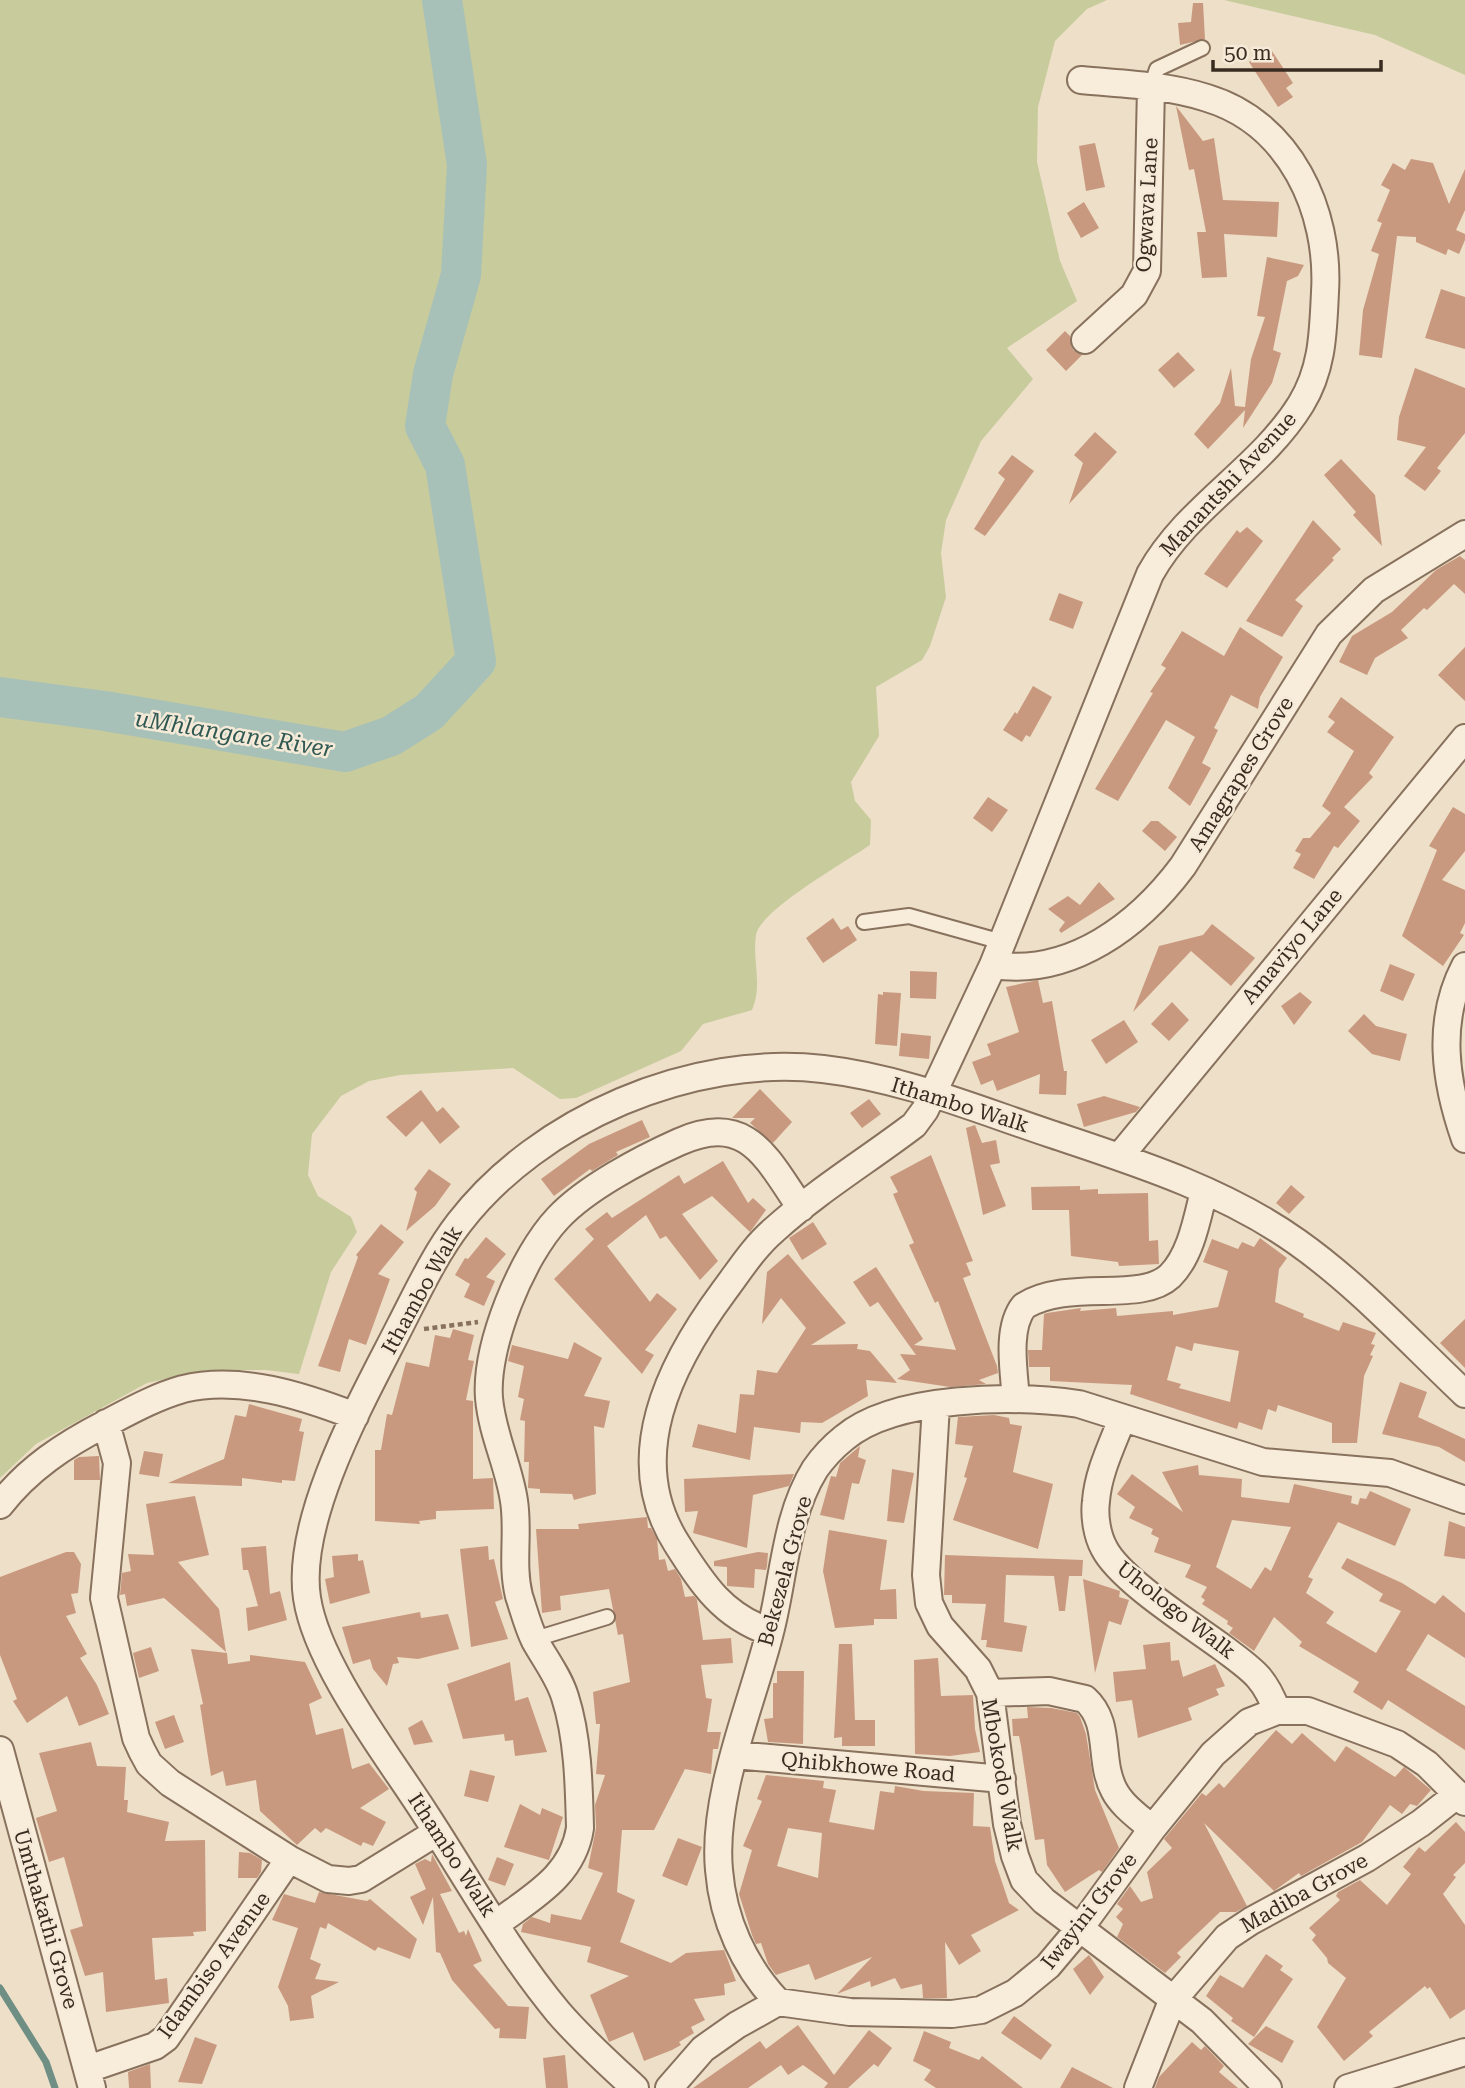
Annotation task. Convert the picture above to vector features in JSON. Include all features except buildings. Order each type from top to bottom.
[{"type":"street","name":"Manantshi Avenue","points":[[771,1632],[738,1620],[728,1612],[673,1538],[653,1485],[652,1445],[665,1391],[706,1315],[748,1258],[772,1232],[801,1208],[914,1125],[936,1093],[997,953],[1150,574],[1161,554],[1186,527],[1282,432],[1315,380],[1322,355],[1325,240],[1314,204],[1302,178],[1263,130],[1234,109],[1209,98],[1151,87],[1081,80]]},
{"type":"street","name":"Ogwava Lane","points":[[1085,340],[1134,295],[1147,271],[1151,87]]},
{"type":"street","name":"Amagrapes Grove","points":[[997,953],[1029,968],[1066,958],[1101,942],[1140,915],[1170,884],[1195,849],[1329,634],[1374,590],[1465,534]]},
{"type":"street","name":"Amaviyo Lane","points":[[1120,1156],[1465,738]]},
{"type":"street","points":[[1465,965],[1450,1000],[1447,1043],[1449,1083],[1465,1139]]},
{"type":"street","name":"Ithambo Walk","points":[[634,2088],[560,2015],[496,1924],[334,1670],[307,1604],[305,1580],[312,1526],[355,1416],[437,1256],[459,1223],[521,1159],[557,1134],[608,1108],[653,1089],[692,1078],[778,1068],[818,1068],[936,1093],[1120,1156],[1252,1213],[1329,1266],[1465,1394]]},
{"type":"street","points":[[496,1924],[555,1878],[572,1856],[580,1828],[569,1712],[561,1685],[534,1640],[515,1577],[515,1505],[495,1431],[489,1396],[491,1355],[503,1319],[539,1244],[558,1217],[617,1176],[683,1140],[722,1131],[743,1136],[766,1159],[801,1208]]},
{"type":"street","points":[[1016,1399],[1014,1342],[1016,1322],[1024,1306],[1058,1292],[1141,1289],[1163,1281],[1184,1253],[1204,1192]]},
{"type":"street","points":[[0,1505],[35,1467],[106,1423],[158,1398],[184,1389],[218,1385],[242,1386],[318,1402],[355,1416]]},
{"type":"street","name":"Bekezela Grove","points":[[778,2002],[744,1958],[727,1916],[718,1869],[723,1810],[735,1755],[771,1632],[789,1541],[816,1468],[842,1439],[873,1419],[908,1408],[1016,1399],[1079,1404],[1263,1462],[1390,1473],[1465,1500]]},
{"type":"street","name":"Mbokodo Walk","points":[[936,1405],[927,1591],[940,1626],[978,1670],[990,1693],[1007,1824],[1024,1880],[1044,1901],[1172,2001],[1202,2021],[1268,2088]]},
{"type":"street","name":"Uhologo Walk","points":[[1122,1419],[1100,1481],[1096,1501],[1096,1519],[1103,1548],[1135,1583],[1249,1665],[1268,1688],[1277,1712]]},
{"type":"street","points":[[106,1423],[115,1450],[117,1477],[104,1598],[136,1738],[159,1774],[289,1859],[328,1879],[349,1881],[385,1866],[437,1832]]},
{"type":"street","points":[[990,1693],[1049,1691],[1085,1699],[1092,1705],[1101,1723],[1113,1790],[1126,1806],[1152,1829]]},
{"type":"street","name":"Iwayini Grove","points":[[778,2002],[850,2012],[952,2014],[981,2010],[1015,1993],[1048,1966],[1080,1928],[1152,1829],[1231,1736],[1249,1722],[1277,1712],[1308,1711],[1397,1744],[1427,1764],[1461,1798]]},
{"type":"street","name":"Umthakathi Grove","points":[[0,1750],[90,2078]]},
{"type":"street","name":"Qhibkhowe Road","points":[[735,1755],[1002,1779]]},
{"type":"street","name":"Madiba Grove","points":[[1138,2088],[1172,2001],[1219,1946],[1240,1928],[1377,1852],[1461,1798]]},
{"type":"street","name":"Idambiso Avenue","points":[[90,2078],[166,2038],[289,1859]]},
{"type":"street","points":[[669,2088],[703,2049],[737,2025],[778,2002]]},
{"type":"street","points":[[1356,2087],[1465,2052]]},
{"type":"lane","points":[[1151,87],[1157,69],[1202,48]]},
{"type":"lane","points":[[864,922],[909,916],[997,953]]},
{"type":"lane","points":[[534,1640],[607,1616]]},
{"type":"path","points":[[397,1333],[503,1319]]},
{"type":"green space","points":[[0,0],[1107,0],[1087,9],[1055,41],[1038,107],[1037,162],[1060,261],[1077,301],[1007,348],[1033,379],[981,441],[946,520],[941,553],[946,597],[930,646],[922,660],[876,687],[879,736],[851,782],[855,801],[871,820],[870,845],[788,900],[761,925],[756,935],[757,991],[752,1010],[703,1024],[681,1051],[576,1098],[560,1099],[513,1068],[400,1075],[369,1081],[341,1096],[312,1134],[308,1175],[318,1196],[351,1217],[357,1232],[331,1272],[299,1374],[266,1370],[208,1370],[147,1383],[36,1444],[0,1478]]},
{"type":"green space","points":[[1224,0],[1465,0],[1465,75],[1375,35]]},
{"type":"waterway","name":"uMhlangane River","points":[[0,697],[105,711],[345,752],[391,736],[429,712],[476,661],[445,465],[425,426],[433,374],[461,275],[467,165],[442,0]]},
{"type":"waterway","points":[[0,1988],[46,2062],[55,2088]]}]
